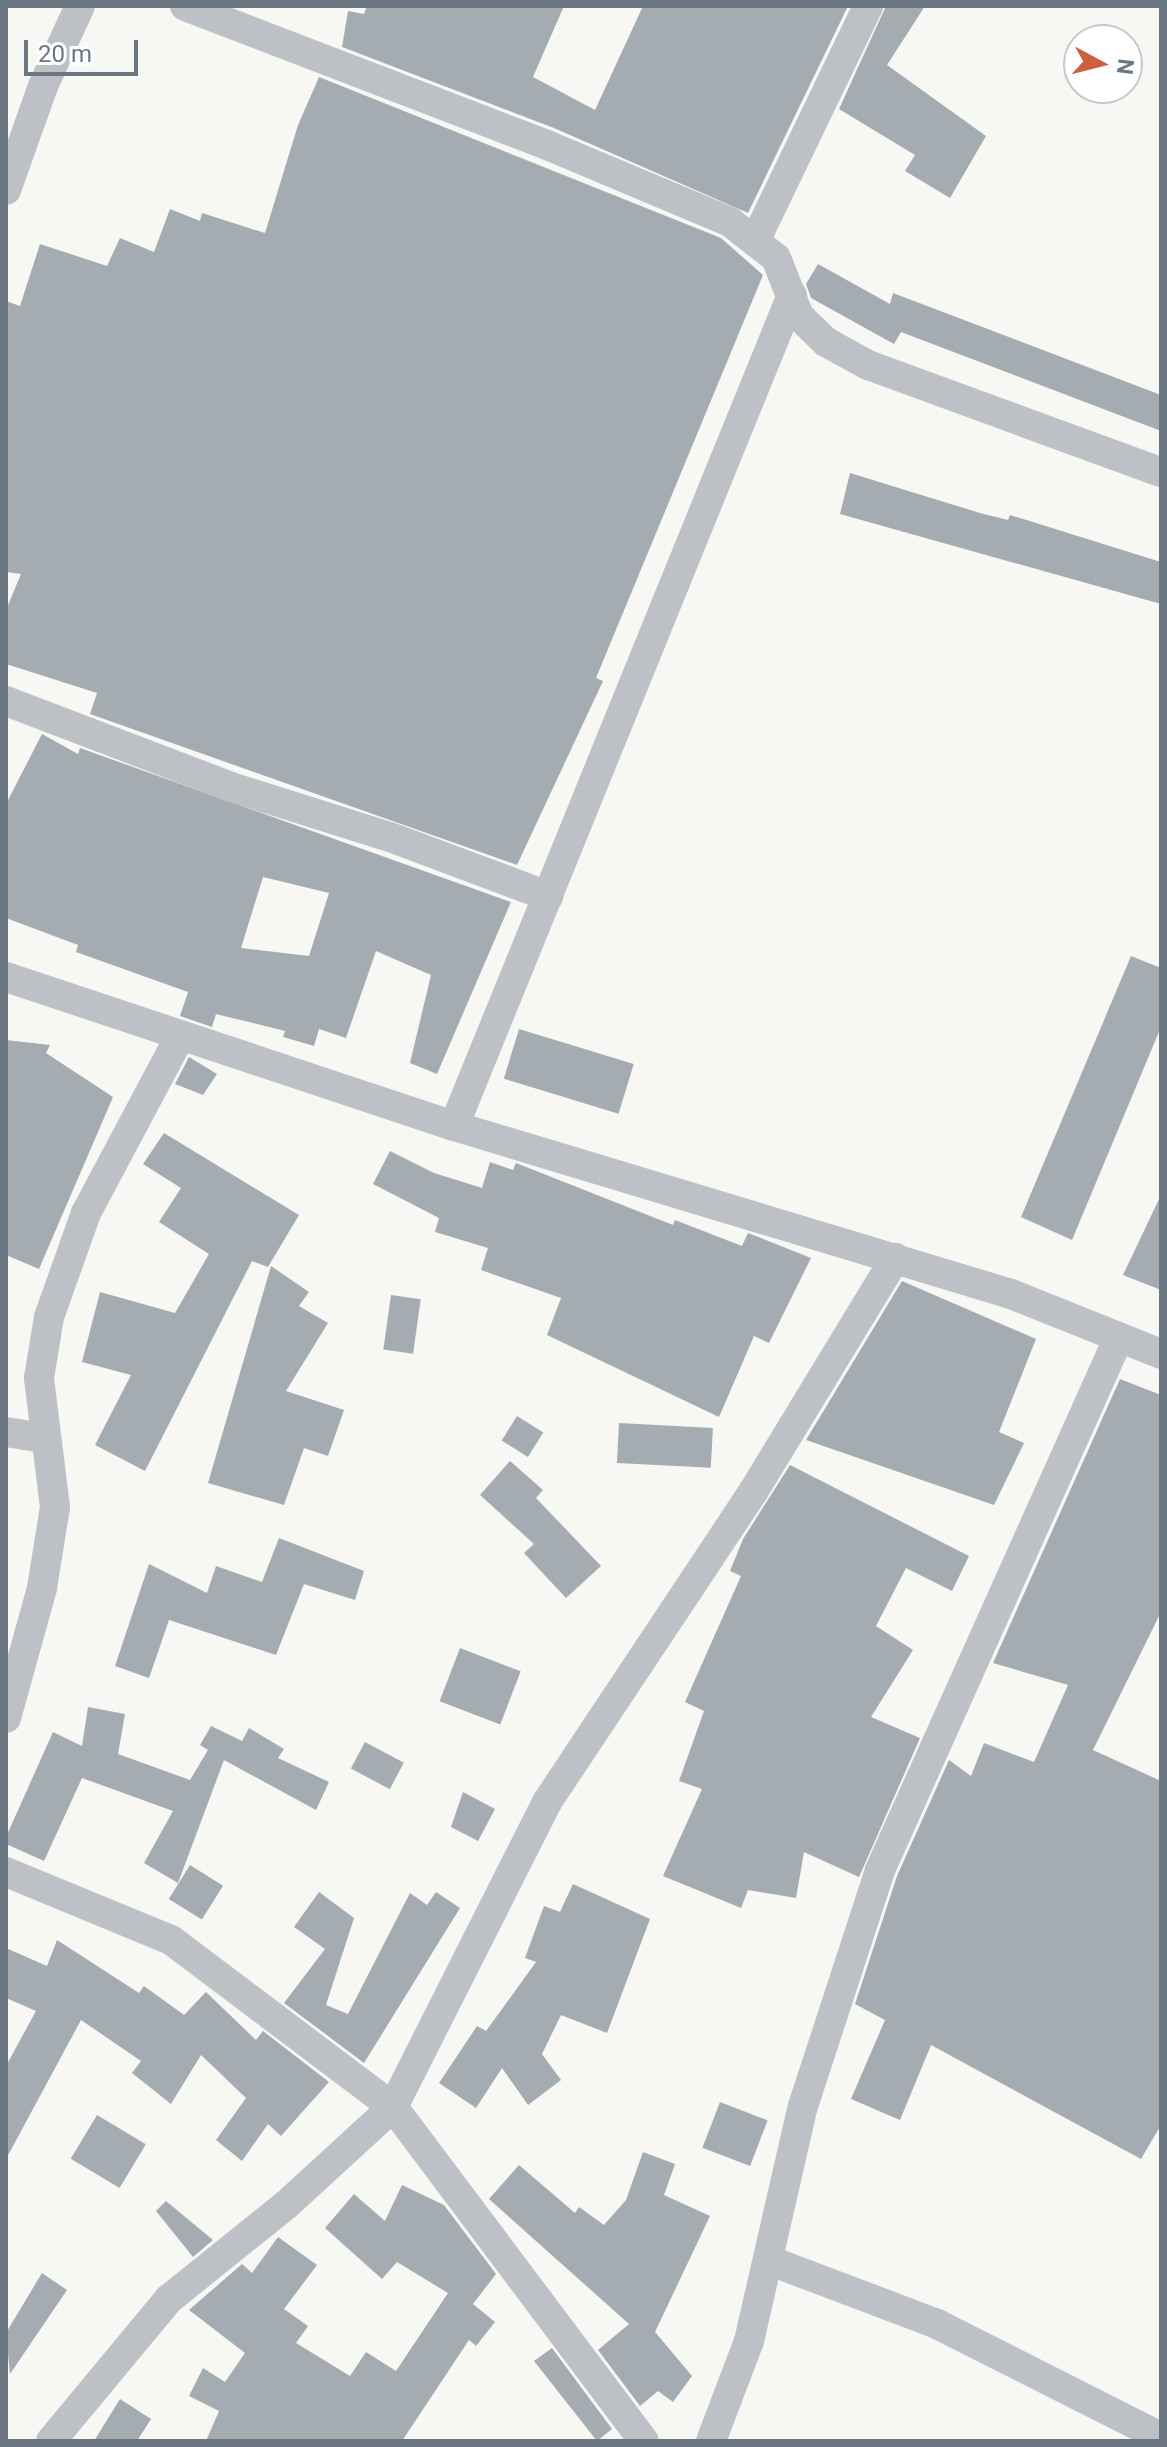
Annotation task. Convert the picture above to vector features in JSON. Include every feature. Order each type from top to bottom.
[{"type":"street","points":[[6,190],[43,86],[80,6]]},
{"type":"street","points":[[185,6],[547,145],[730,222],[756,239],[776,258],[811,330],[868,365],[1161,472]]},
{"type":"street","points":[[756,239],[868,6]]},
{"type":"street","points":[[454,1126],[792,295]]},
{"type":"street","points":[[6,701],[231,787],[390,837],[548,896]]},
{"type":"street","points":[[6,977],[179,1038],[454,1126],[895,1258],[1161,1354]]},
{"type":"street","points":[[6,1718],[42,1588],[55,1507],[39,1378],[49,1317],[86,1213],[179,1038]]},
{"type":"street","points":[[51,2441],[169,2299],[286,2205],[393,2107],[547,1802],[753,1492],[895,1258]]},
{"type":"street","points":[[711,2441],[749,2341],[803,2106],[880,1870],[1119,1337]]},
{"type":"street","points":[[6,1432],[45,1438]]},
{"type":"street","points":[[6,1872],[171,1940],[393,2107],[644,2441]]},
{"type":"street","points":[[768,2260],[937,2324],[1161,2437]]},
{"type":"building","points":[[367,6],[564,6],[533,77],[595,110],[643,6],[848,6],[748,213],[554,128],[342,47],[348,11],[364,14]]},
{"type":"building","points":[[886,6],[925,6],[887,65],[986,136],[950,198],[905,171],[915,155],[839,109]]},
{"type":"building","points":[[319,77],[721,238],[763,275],[596,678],[603,681],[517,865],[90,714],[97,693],[6,664],[6,610],[21,574],[6,572],[6,301],[20,306],[40,244],[107,266],[120,238],[154,252],[170,209],[200,221],[202,213],[265,233],[298,125]]},
{"type":"building","points":[[818,264],[890,304],[893,293],[1161,395],[1161,431],[901,332],[894,344],[811,298],[806,284]]},
{"type":"building","points":[[850,473],[980,513],[1008,520],[1010,515],[1161,562],[1161,604],[840,514]]},
{"type":"building","points":[[42,734],[78,754],[80,748],[511,902],[437,1074],[410,1063],[431,975],[376,951],[346,1038],[319,1029],[314,1046],[283,1037],[285,1031],[216,1014],[212,1027],[180,1016],[188,992],[76,952],[78,945],[6,918],[6,804]],"holes":[[[263,877],[329,893],[309,956],[241,948]]]},
{"type":"building","points":[[1131,956],[1161,968],[1161,1027],[1072,1240],[1021,1217]]},
{"type":"building","points":[[519,1029],[634,1064],[619,1114],[504,1079]]},
{"type":"building","points":[[6,1040],[50,1045],[46,1053],[113,1097],[39,1269],[6,1255]]},
{"type":"building","points":[[189,1057],[217,1074],[203,1095],[175,1084]]},
{"type":"building","points":[[164,1133],[299,1215],[268,1267],[252,1261],[145,1471],[95,1445],[131,1375],[82,1362],[100,1292],[175,1313],[209,1254],[159,1222],[181,1188],[143,1164]]},
{"type":"building","points":[[390,1151],[434,1173],[482,1188],[490,1162],[513,1170],[516,1163],[673,1225],[675,1220],[742,1246],[748,1233],[811,1258],[769,1343],[754,1336],[719,1417],[547,1335],[561,1298],[481,1270],[488,1248],[435,1232],[439,1218],[373,1184]]},
{"type":"building","points":[[1161,1195],[1161,1290],[1123,1275]]},
{"type":"building","points":[[271,1266],[309,1292],[299,1306],[328,1323],[286,1391],[344,1410],[328,1456],[304,1448],[284,1505],[208,1483]]},
{"type":"building","points":[[902,1281],[1036,1339],[999,1432],[1024,1443],[994,1505],[806,1440]]},
{"type":"building","points":[[391,1295],[421,1299],[413,1354],[383,1349]]},
{"type":"building","points":[[1120,1379],[1161,1395],[1161,1612],[1093,1750],[1161,1781],[1161,2125],[1141,2159],[931,2045],[900,2120],[851,2099],[885,2020],[855,2004],[897,1876],[949,1760],[971,1776],[984,1743],[1034,1762],[1068,1685],[993,1663]]},
{"type":"building","points":[[517,1416],[543,1432],[528,1457],[502,1441]]},
{"type":"building","points":[[619,1423],[713,1428],[711,1468],[617,1463]]},
{"type":"building","points":[[510,1461],[543,1490],[536,1498],[601,1566],[566,1598],[524,1553],[534,1544],[480,1495]]},
{"type":"building","points":[[790,1465],[969,1556],[952,1591],[906,1568],[876,1626],[913,1650],[871,1717],[920,1738],[859,1877],[804,1852],[796,1898],[748,1890],[741,1908],[663,1876],[702,1789],[679,1781],[704,1711],[685,1702],[741,1576],[730,1571],[743,1539]]},
{"type":"building","points":[[279,1538],[364,1571],[355,1600],[304,1584],[276,1655],[169,1620],[149,1678],[115,1666],[149,1564],[207,1593],[216,1566],[262,1582]]},
{"type":"building","points":[[460,1648],[521,1671],[500,1725],[440,1701]]},
{"type":"building","points":[[88,1707],[125,1714],[118,1754],[190,1780],[208,1750],[200,1745],[211,1726],[242,1741],[249,1728],[284,1749],[278,1758],[329,1782],[316,1810],[224,1760],[178,1883],[144,1863],[173,1811],[82,1778],[44,1861],[6,1844],[6,1837],[53,1732],[82,1746]]},
{"type":"building","points":[[365,1742],[404,1763],[390,1789],[351,1768]]},
{"type":"building","points":[[463,1792],[495,1809],[478,1841],[451,1827]]},
{"type":"building","points":[[190,1865],[223,1886],[202,1920],[169,1899]]},
{"type":"building","points":[[573,1884],[650,1919],[607,2033],[561,2015],[542,2054],[561,2080],[528,2105],[502,2068],[476,2108],[439,2083],[477,2026],[486,2031],[536,1962],[525,1958],[544,1906],[560,1912]]},
{"type":"building","points":[[319,1892],[354,1918],[326,2005],[348,2014],[410,1893],[427,1905],[436,1892],[460,1908],[364,2063],[284,2003],[325,1949],[294,1927]]},
{"type":"building","points":[[57,1940],[139,1993],[144,1986],[184,2015],[206,1992],[256,2040],[263,2031],[329,2082],[281,2136],[268,2124],[242,2161],[216,2140],[246,2098],[201,2055],[171,2104],[132,2073],[141,2061],[81,2020],[6,2159],[6,2066],[36,2011],[6,1998],[6,1948],[47,1966]]},
{"type":"building","points":[[720,2102],[768,2120],[750,2166],[702,2148]]},
{"type":"building","points":[[97,2115],[146,2144],[120,2188],[71,2159]]},
{"type":"building","points":[[643,2152],[675,2164],[664,2195],[710,2216],[655,2332],[692,2376],[673,2402],[658,2391],[640,2406],[598,2350],[629,2324],[489,2199],[519,2165],[575,2213],[579,2207],[604,2225],[626,2200]]},
{"type":"building","points":[[402,2185],[444,2205],[496,2274],[473,2304],[495,2322],[476,2346],[469,2340],[402,2441],[206,2441],[219,2411],[189,2396],[203,2368],[225,2382],[245,2353],[189,2310],[242,2264],[252,2273],[278,2237],[317,2265],[284,2309],[308,2326],[296,2343],[350,2376],[366,2352],[396,2371],[448,2293],[397,2262],[382,2279],[325,2228],[354,2194],[385,2221]]},
{"type":"building","points":[[166,2201],[213,2240],[193,2257],[156,2211]]},
{"type":"building","points":[[42,2273],[67,2290],[10,2374],[6,2333]]},
{"type":"building","points":[[552,2348],[612,2429],[597,2441],[534,2361]]},
{"type":"building","points":[[120,2399],[151,2419],[137,2441],[94,2441]]}]
